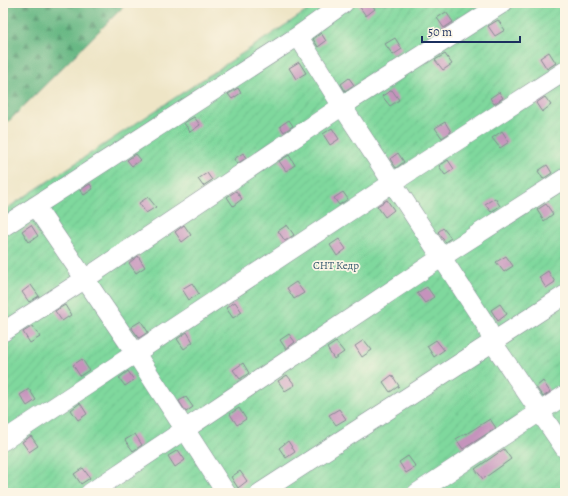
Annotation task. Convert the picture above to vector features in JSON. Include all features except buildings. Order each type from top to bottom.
[{"type":"street","points":[[3,227],[298,36],[344,3]]},
{"type":"street","points":[[3,332],[85,279],[342,106],[503,3]]},
{"type":"street","points":[[298,36],[392,183],[486,325],[493,343],[565,449]]},
{"type":"street","points":[[3,441],[392,183],[565,71]]},
{"type":"street","points":[[90,493],[442,257],[565,178]]},
{"type":"street","points":[[35,206],[136,354],[226,493]]},
{"type":"street","points":[[260,493],[565,295]]},
{"type":"street","points":[[417,493],[565,395]]},
{"type":"green space","points":[[3,3],[127,3],[3,127]]},
{"type":"green space","name":"СНТ Кедр","points":[[319,3],[565,3],[565,493],[3,493],[3,211]]}]
